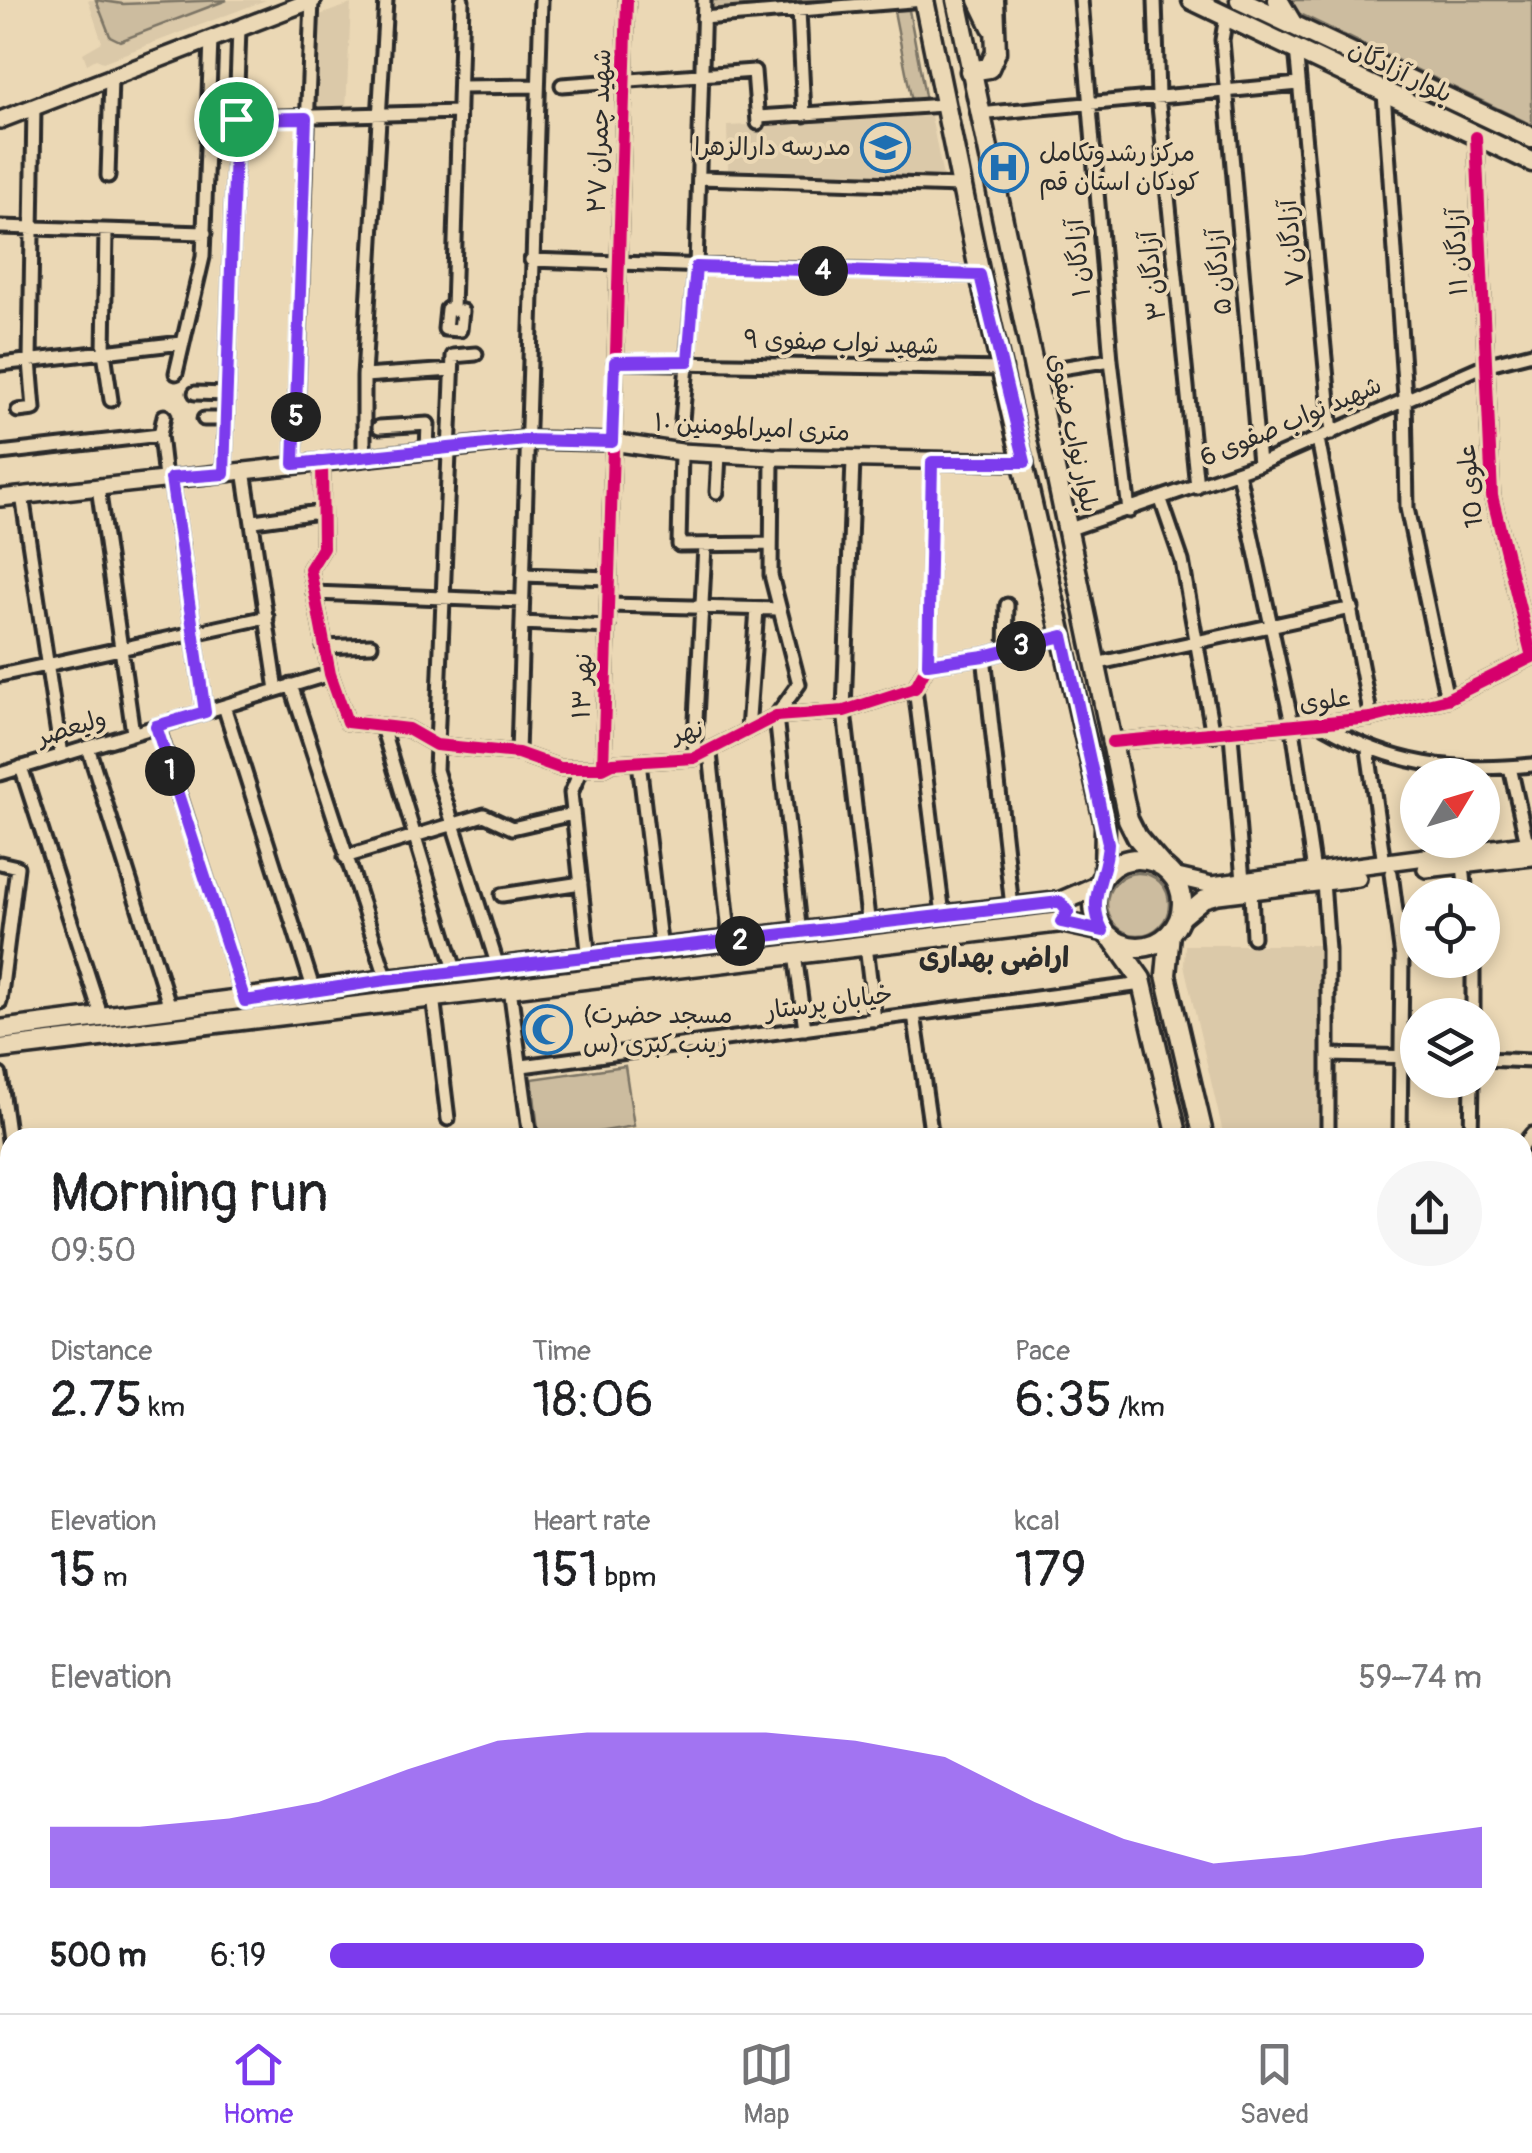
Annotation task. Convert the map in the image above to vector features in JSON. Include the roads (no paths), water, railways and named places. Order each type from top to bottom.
[{"type":"main road","points":[[924,0],[980,275],[1005,370],[1105,824],[1095,917],[1142,982],[1176,1128]]},
{"type":"main road","name":"بلوار نواب صفوی","points":[[957,0],[1128,818],[1137,838],[1167,871]]},
{"type":"main road","points":[[979,0],[993,28]]},
{"type":"main road","points":[[970,71],[994,64],[994,0]]},
{"type":"main road","name":"بلوار آزادگان","points":[[1192,0],[1532,162]]},
{"type":"main road","name":"بلوار آزادگان","points":[[1240,0],[1532,138]]},
{"type":"main road","points":[[1278,0],[1294,26]]},
{"type":"main road","points":[[1105,824],[1119,833],[1128,818]]},
{"type":"main road","points":[[0,1049],[866,946],[1060,912],[1132,859],[1167,871],[1180,889],[1166,975],[1202,1128]]},
{"type":"main road","points":[[0,1030],[386,980],[589,960],[1012,907],[1060,912],[1108,936],[1144,948],[1159,943],[1176,924]]},
{"type":"main road","points":[[1142,982],[1152,966],[1166,975]]},
{"type":"street","points":[[0,120],[313,0],[294,464]]},
{"type":"street","points":[[364,457],[364,376],[386,0]]},
{"type":"street","points":[[453,310],[462,0]]},
{"type":"street","points":[[518,753],[541,0]]},
{"type":"street","name":"شهید چمران ۲۷","points":[[612,442],[627,0]]},
{"type":"street","points":[[681,431],[696,267],[704,0]]},
{"type":"street","points":[[703,18],[924,0]]},
{"type":"street","name":"آزادگان ۱","points":[[1081,0],[1111,360],[1129,511]]},
{"type":"street","name":"آزادگان ۳","points":[[1154,0],[1158,96],[1197,487]]},
{"type":"street","points":[[798,10],[804,115]]},
{"type":"street","name":"آزادگان ۵","points":[[1226,18],[1222,40],[1259,464]]},
{"type":"street","points":[[224,474],[239,28]]},
{"type":"street","points":[[176,373],[205,234],[211,39]]},
{"type":"street","name":"آزادگان ۷","points":[[1296,48],[1332,433]]},
{"type":"street","points":[[562,85],[754,71],[758,120],[944,105]]},
{"type":"street","points":[[108,176],[111,78]]},
{"type":"street","points":[[979,114],[1299,84]]},
{"type":"street","points":[[460,87],[538,86]]},
{"type":"street","points":[[1384,92],[1411,542],[1447,699]]},
{"type":"street","points":[[18,411],[34,409],[30,228],[34,107]]},
{"type":"street","points":[[208,119],[460,112]]},
{"type":"street","name":"آزادگان ۱۱","points":[[1476,136],[1484,365]]},
{"type":"street","points":[[699,178],[962,186]]},
{"type":"street","points":[[0,227],[205,234]]},
{"type":"street","points":[[106,230],[104,352],[110,400]]},
{"type":"street","points":[[531,260],[980,275]]},
{"type":"street","points":[[0,364],[182,343]]},
{"type":"street","name":"شهید نواب صفوی 6","points":[[1067,530],[1238,472],[1484,365],[1532,353]]},
{"type":"street","points":[[476,354],[453,356],[440,599],[436,770],[499,970]]},
{"type":"street","points":[[1035,372],[1111,360]]},
{"type":"street","name":"شهید نواب صفوی ۹","points":[[615,362],[1005,370]]},
{"type":"street","name":"علوی 10","points":[[1484,365],[1496,524],[1532,657]]},
{"type":"street","points":[[364,376],[452,370]]},
{"type":"street","points":[[196,394],[227,394]]},
{"type":"street","points":[[164,416],[160,435],[205,712]]},
{"type":"street","points":[[204,419],[226,419]]},
{"type":"street","points":[[379,427],[428,424],[427,450]]},
{"type":"street","points":[[0,454],[160,435]]},
{"type":"street","points":[[1318,439],[1371,718]]},
{"type":"street","name":"۱۰ متری امیرالمومنین","points":[[0,498],[525,440],[612,442],[681,452],[772,457],[1025,462]]},
{"type":"street","name":"نهر ۱۳","points":[[603,768],[612,442]]},
{"type":"street","points":[[681,452],[679,545],[770,544]]},
{"type":"street","points":[[716,492],[719,454]]},
{"type":"street","points":[[772,457],[770,544],[778,609],[798,684],[776,716],[800,935]]},
{"type":"street","points":[[322,460],[319,512],[323,548],[310,569],[330,674]]},
{"type":"street","points":[[853,460],[844,711],[869,926]]},
{"type":"street","points":[[932,462],[928,664],[915,688],[943,915]]},
{"type":"street","points":[[244,470],[277,690]]},
{"type":"street","points":[[1238,472],[1294,728],[1319,878],[1330,1054],[1328,1128]]},
{"type":"street","points":[[98,487],[134,733]]},
{"type":"street","points":[[22,495],[61,755]]},
{"type":"street","points":[[1161,500],[1182,561],[1213,735]]},
{"type":"street","points":[[254,521],[319,512]]},
{"type":"street","points":[[694,758],[705,546]]},
{"type":"street","points":[[523,576],[609,578]]},
{"type":"street","points":[[314,593],[522,602]]},
{"type":"street","points":[[608,605],[778,609]]},
{"type":"street","points":[[1006,650],[1007,605]]},
{"type":"street","points":[[1095,664],[1352,608]]},
{"type":"street","points":[[748,730],[756,609]]},
{"type":"street","points":[[0,676],[267,617]]},
{"type":"street","points":[[522,623],[608,626]]},
{"type":"street","points":[[928,664],[984,656],[1063,636]]},
{"type":"street","points":[[324,647],[371,645]]},
{"type":"street","points":[[984,656],[1012,907]]},
{"type":"street","name":"علوی","points":[[1112,742],[1231,734],[1371,718],[1447,699],[1532,657]]},
{"type":"street","name":"نهر","points":[[330,674],[347,722],[408,730],[436,745],[518,753],[544,765],[581,769],[694,758],[776,716],[844,711],[915,688]]},
{"type":"street","name":"ولیعصر","points":[[0,774],[330,674]]},
{"type":"street","points":[[291,685],[386,980]]},
{"type":"street","points":[[224,706],[314,992]]},
{"type":"street","points":[[1323,724],[1368,750],[1400,759]]},
{"type":"street","points":[[156,726],[245,1001]]},
{"type":"street","points":[[382,727],[456,973]]},
{"type":"street","points":[[1231,734],[1253,937]]},
{"type":"street","points":[[88,747],[171,1010]]},
{"type":"street","points":[[1368,750],[1402,957],[1402,998]]},
{"type":"street","points":[[710,753],[730,942]]},
{"type":"street","points":[[639,762],[660,950]]},
{"type":"street","points":[[1500,768],[1532,765]]},
{"type":"street","points":[[21,767],[102,1018]]},
{"type":"street","points":[[1500,850],[1530,848],[1510,767]]},
{"type":"street","points":[[581,769],[570,793],[589,960]]},
{"type":"street","points":[[345,856],[484,815],[512,828],[573,814]]},
{"type":"street","points":[[1167,871],[1194,884],[1247,886],[1388,869],[1439,858]]},
{"type":"street","points":[[0,863],[17,867],[0,1002]]},
{"type":"street","points":[[502,896],[580,882]]},
{"type":"street","points":[[1176,924],[1204,899],[1247,886]]},
{"type":"street","points":[[866,946],[875,1020]]},
{"type":"street","points":[[795,954],[805,1029]]},
{"type":"street","name":"خیابان پرستار","points":[[522,1066],[1142,982]]},
{"type":"street","points":[[510,988],[529,1128]]},
{"type":"street","points":[[433,996],[448,1119]]},
{"type":"street","points":[[914,1014],[931,1128]]},
{"type":"street","points":[[1330,1054],[1400,1057]]},
{"type":"street","points":[[1500,1060],[1532,1062]]},
{"type":"street","points":[[0,1075],[7,1128]]},
{"type":"street","points":[[1400,1098],[1400,1128]]},
{"type":"street","points":[[1471,1128],[1472,1098]]},
{"type":"place","name":"مدرسه دارالزهرا","points":[[886,147]]},
{"type":"place","name":"مرکز رشدوتکامل کودکان استان قم","points":[[1004,167]]},
{"type":"place","name":"(مسجد حضرت زینب کبری (س","points":[[548,1029]]},
{"type":"district","name":"اراضی بهداری","points":[[994,958]]}]
